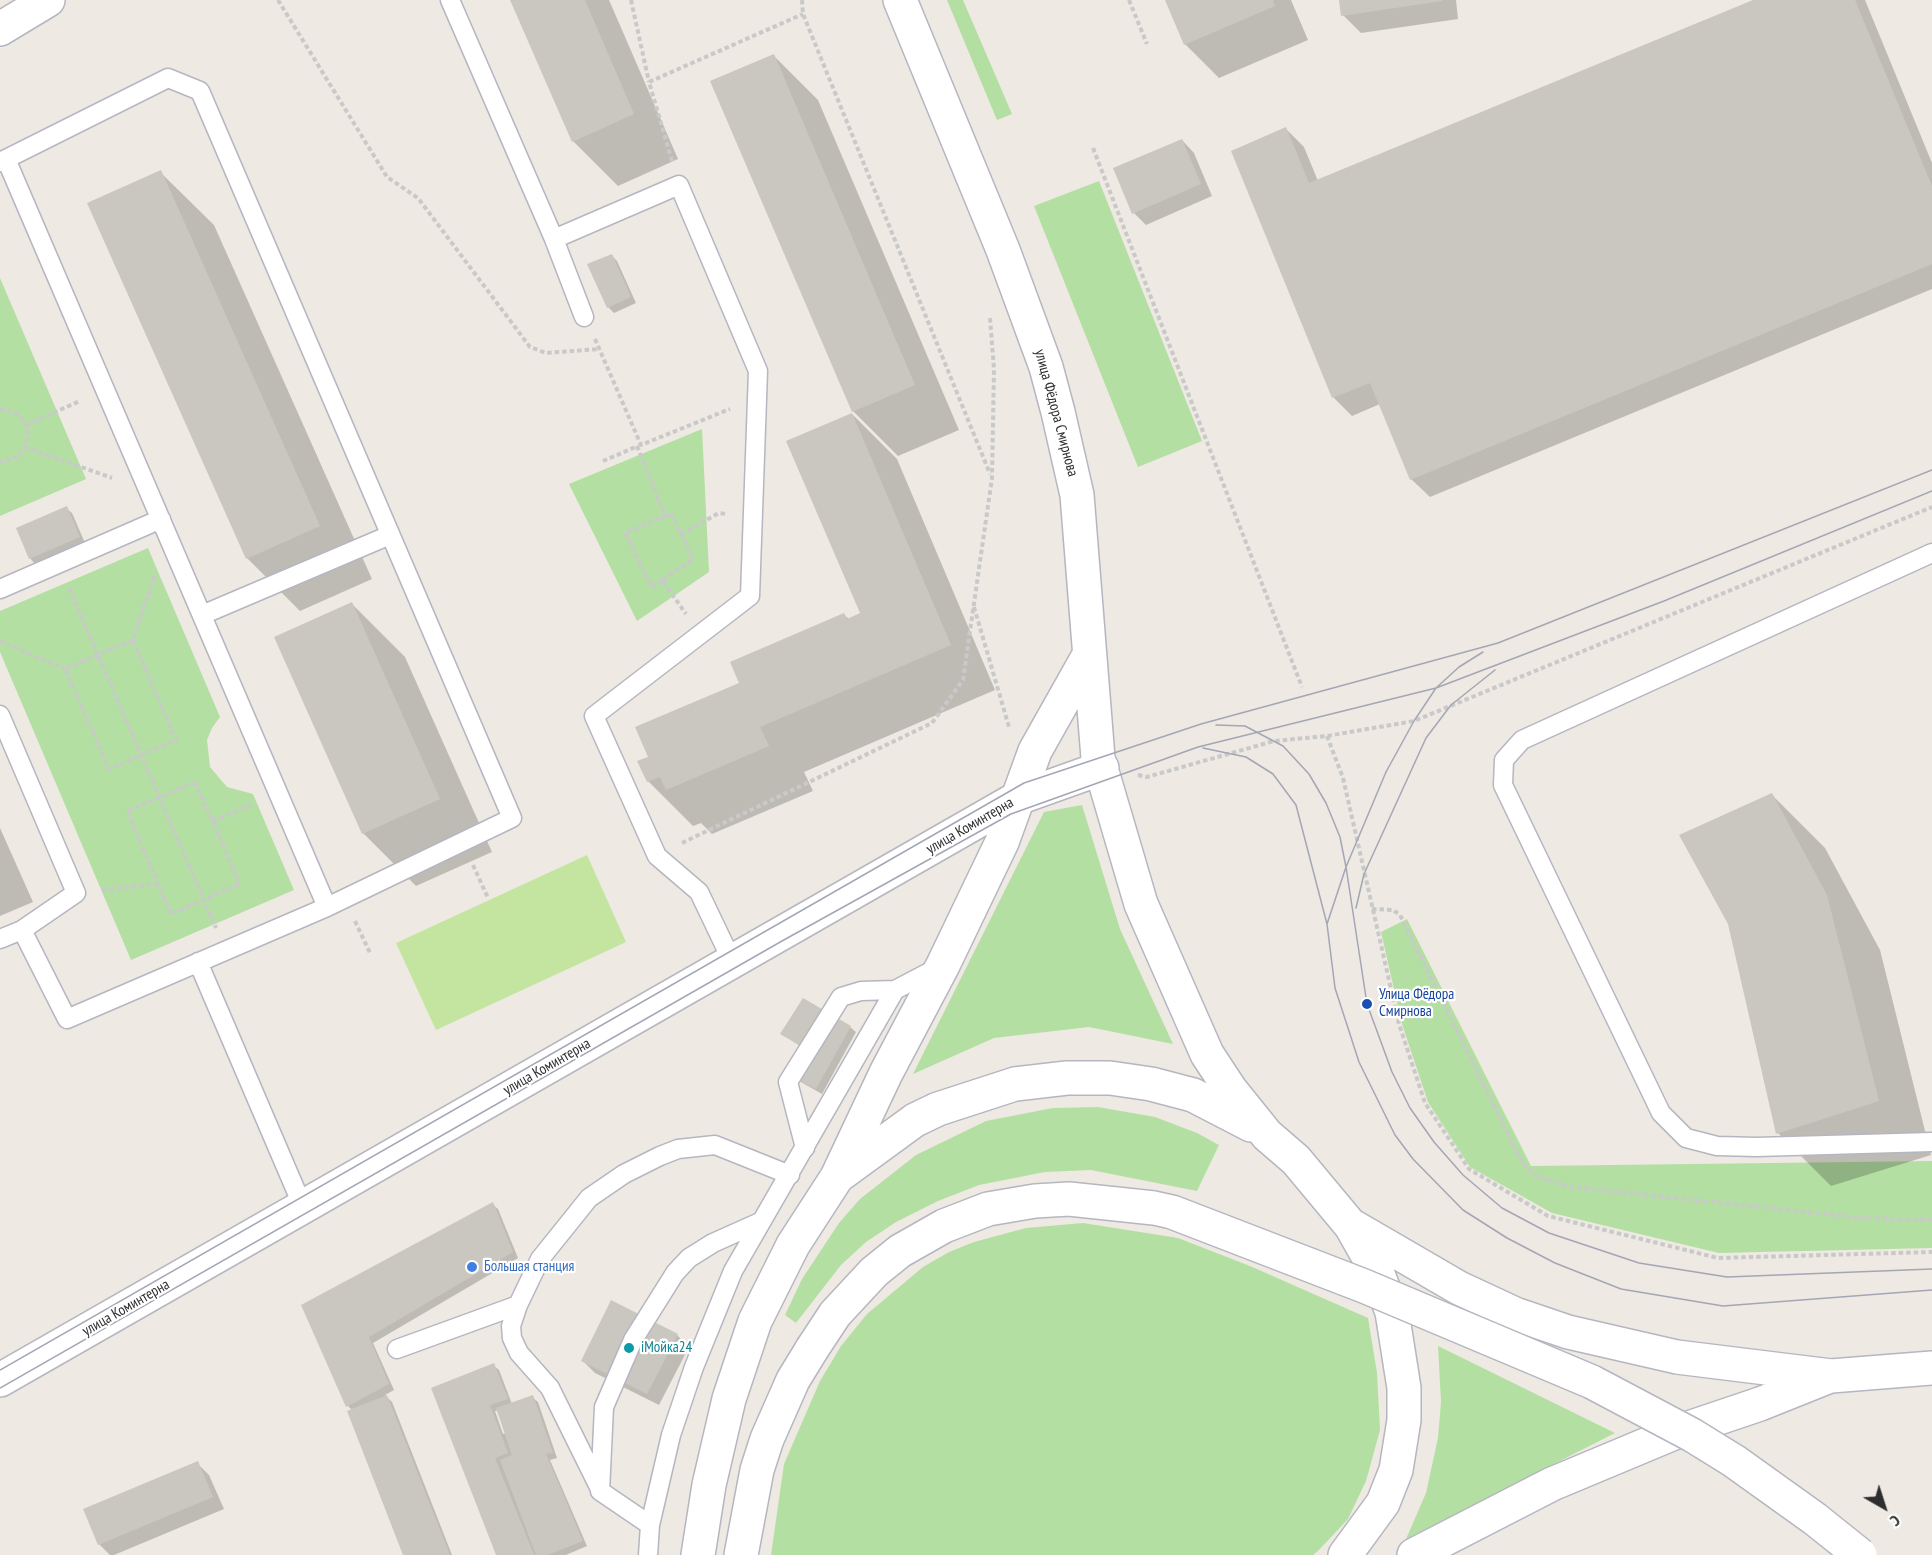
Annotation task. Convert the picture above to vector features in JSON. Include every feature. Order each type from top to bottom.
[{"type":"main road","points":[[0,29],[48,0]]},
{"type":"main road","name":"улица Фёдора Смирнова","points":[[900,0],[1003,250],[1046,367],[1077,495],[1098,758],[1141,904],[1207,1054],[1230,1089],[1267,1135]]},
{"type":"main road","points":[[698,1555],[711,1474],[742,1357],[755,1321],[793,1245],[837,1177],[886,1073],[944,965],[1002,842],[1035,751],[1089,655]]},
{"type":"main road","name":"улица Коминтерна","points":[[0,1380],[1018,798],[1102,768]]},
{"type":"main road","points":[[837,1177],[915,1120],[938,1109],[1015,1084],[1066,1078],[1110,1078],[1151,1084],[1182,1092],[1230,1113],[1267,1135],[1296,1160],[1351,1226],[1378,1274],[1392,1312],[1401,1356],[1404,1420],[1396,1470],[1383,1503],[1345,1555]]},
{"type":"main road","points":[[744,1551],[757,1470],[766,1439],[793,1380],[835,1314],[874,1272],[900,1251],[944,1226],[988,1209],[1068,1199],[1172,1212],[1364,1286],[1592,1382],[1692,1435],[1734,1461],[1773,1487],[1860,1555]]},
{"type":"main road","points":[[1351,1226],[1459,1287],[1515,1314],[1568,1332],[1677,1357],[1831,1376],[1932,1368]]},
{"type":"main road","points":[[1414,1555],[1552,1484],[1674,1432],[1760,1404],[1831,1376]]},
{"type":"lane","points":[[450,0],[554,239],[584,317]]},
{"type":"lane","points":[[22,930],[67,1019],[327,907],[512,818],[200,91],[168,78],[3,161],[105,390],[327,907]]},
{"type":"lane","points":[[554,239],[680,185],[758,371],[750,596],[594,716],[657,855],[699,892],[732,961]]},
{"type":"lane","points":[[0,589],[161,519]]},
{"type":"lane","points":[[202,615],[390,534]]},
{"type":"lane","points":[[1932,554],[1522,740],[1504,760],[1503,784],[1661,1113],[1686,1138],[1717,1146],[1757,1147],[1932,1142]]},
{"type":"lane","points":[[0,716],[76,893],[22,930],[0,939]]},
{"type":"lane","points":[[198,962],[303,1207]]},
{"type":"lane","points":[[805,1148],[788,1082],[841,997],[861,991],[895,990],[944,965]]},
{"type":"lane","points":[[648,1555],[650,1525],[671,1435],[694,1367],[733,1271],[759,1222],[790,1175],[895,990]]},
{"type":"lane","points":[[650,1525],[600,1491],[550,1388],[519,1353],[512,1338],[511,1326],[518,1305],[540,1259],[589,1198],[624,1174],[660,1156],[678,1149],[715,1145],[790,1175]]},
{"type":"lane","points":[[600,1491],[604,1407],[633,1340],[675,1273],[689,1258],[713,1243],[759,1222]]},
{"type":"lane","points":[[397,1349],[518,1305]]},
{"type":"path","points":[[278,0],[387,177],[418,198],[530,347],[546,353],[599,349]]},
{"type":"path","points":[[631,0],[649,82],[680,185]]},
{"type":"path","points":[[802,0],[803,14],[992,478]]},
{"type":"path","points":[[1129,0],[1147,44]]},
{"type":"path","points":[[649,82],[803,14]]},
{"type":"path","points":[[1093,148],[1302,687]]},
{"type":"path","points":[[657,855],[932,723],[963,680],[992,478],[994,369],[989,311]]},
{"type":"path","points":[[584,317],[639,445],[665,516]]},
{"type":"path","points":[[26,424],[105,390]]},
{"type":"path","points":[[603,461],[757,398]]},
{"type":"path","points":[[0,410],[8,410],[19,415],[26,424],[28,436],[25,447],[18,457],[0,462]]},
{"type":"path","points":[[25,447],[148,490]]},
{"type":"path","points":[[1102,768],[1147,777],[1274,741],[1327,736],[1414,721],[1932,507]]},
{"type":"path","points":[[671,513],[681,534],[693,559],[652,587],[625,533],[671,513]]},
{"type":"path","points":[[681,534],[719,513],[753,517]]},
{"type":"path","points":[[0,641],[65,669],[108,769],[176,740],[133,640],[168,536]]},
{"type":"path","points":[[59,564],[225,951]]},
{"type":"path","points":[[662,580],[700,634]]},
{"type":"path","points":[[974,607],[1012,735],[1035,751]]},
{"type":"path","points":[[65,669],[133,640]]},
{"type":"path","points":[[1327,736],[1343,778],[1398,1024],[1425,1103],[1468,1169],[1548,1216],[1718,1258],[1932,1252]]},
{"type":"path","points":[[195,782],[213,821],[240,884],[171,914],[127,811],[195,782]]},
{"type":"path","points":[[213,821],[278,793]]},
{"type":"path","points":[[463,842],[488,898]]},
{"type":"path","points":[[76,893],[158,884]]},
{"type":"path","points":[[344,898],[370,953]]},
{"type":"path","points":[[1372,909],[1393,910],[1400,915],[1523,1164],[1538,1177],[1572,1187],[1852,1217],[1932,1220]]},
{"type":"green space","points":[[947,0],[963,0],[1012,114],[997,120]]},
{"type":"green space","points":[[1099,181],[1202,441],[1138,467],[1034,206]]},
{"type":"green space","points":[[0,278],[86,479],[0,516]]},
{"type":"green space","points":[[702,429],[709,572],[637,621],[569,484]]},
{"type":"green space","points":[[148,548],[220,717],[207,740],[210,767],[227,787],[253,794],[294,890],[131,960],[0,652],[0,611]]},
{"type":"green space","points":[[1082,805],[1120,929],[1173,1044],[1089,1027],[994,1038],[913,1074],[1044,812]]},
{"type":"green space","points":[[587,855],[626,942],[436,1030],[396,943]]},
{"type":"green space","points":[[1407,919],[1531,1166],[1932,1161],[1932,1248],[1719,1253],[1552,1213],[1470,1167],[1428,1102],[1402,1024],[1381,932]]},
{"type":"green space","points":[[1098,1107],[1155,1117],[1197,1133],[1219,1145],[1197,1191],[1091,1170],[1045,1172],[979,1185],[938,1201],[896,1222],[866,1242],[841,1265],[796,1323],[785,1315],[802,1279],[839,1223],[860,1199],[916,1155],[986,1121],[1053,1108]]},
{"type":"green space","points":[[1083,1223],[1178,1238],[1250,1266],[1368,1318],[1377,1373],[1380,1430],[1366,1481],[1348,1519],[1318,1551],[1313,1555],[771,1555],[784,1464],[820,1381],[841,1346],[867,1314],[923,1267],[949,1252],[974,1242],[1026,1228]]},
{"type":"green space","points":[[1438,1346],[1615,1433],[1406,1539],[1426,1493],[1438,1438],[1441,1402]]},
{"type":"building","points":[[510,0],[585,0],[634,114],[572,142]]},
{"type":"building","points":[[1165,0],[1273,0],[1275,6],[1184,45]]},
{"type":"building","points":[[1339,0],[1442,0],[1442,1],[1341,16]]},
{"type":"building","points":[[1753,0],[1855,0],[1932,186],[1932,264],[1410,480],[1370,383],[1332,398],[1231,151],[1286,127],[1309,183]]},
{"type":"building","points":[[774,54],[915,385],[852,412],[710,81]]},
{"type":"building","points":[[1182,139],[1201,184],[1132,214],[1113,168]]},
{"type":"building","points":[[161,170],[320,526],[246,559],[87,203]]},
{"type":"building","points":[[612,254],[631,297],[607,308],[587,264]]},
{"type":"building","points":[[852,413],[951,645],[760,727],[769,746],[666,790],[660,777],[647,782],[637,761],[648,757],[635,727],[739,683],[730,662],[844,613],[847,619],[860,613],[786,441]]},
{"type":"building","points":[[67,506],[80,537],[29,559],[16,528]]},
{"type":"building","points":[[352,602],[440,799],[362,834],[274,637]]},
{"type":"building","points":[[1772,793],[1827,895],[1879,1101],[1776,1134],[1728,924],[1679,835]]},
{"type":"building","points":[[803,998],[851,1026],[816,1089],[793,1077],[808,1050],[780,1034]]},
{"type":"building","points":[[493,1202],[513,1252],[369,1337],[389,1384],[346,1407],[301,1305]]},
{"type":"building","name":"iМойка24","points":[[611,1300],[678,1334],[647,1394],[581,1361]]},
{"type":"building","points":[[494,1363],[508,1399],[490,1405],[508,1453],[495,1458],[534,1555],[496,1555],[431,1388]]},
{"type":"building","points":[[387,1395],[450,1555],[403,1555],[347,1411]]},
{"type":"building","points":[[533,1395],[553,1453],[546,1454],[583,1541],[547,1555],[536,1555],[500,1460],[512,1455],[496,1408]]},
{"type":"building","points":[[198,1461],[213,1497],[98,1545],[83,1509]]},
{"type":"tram line","points":[[0,1370],[1024,783],[1201,724],[1498,643],[1932,470]]},
{"type":"tram line","points":[[0,1388],[782,941],[1011,814],[1198,747],[1436,688],[1664,601],[1932,491]]},
{"type":"tram line","points":[[1327,924],[1346,867],[1386,772],[1414,721],[1436,688],[1459,667],[1483,652]]},
{"type":"tram line","points":[[1356,908],[1364,874],[1426,738],[1451,705],[1495,670]]},
{"type":"tram line","points":[[1216,725],[1245,726],[1283,746],[1309,774],[1326,803],[1340,837],[1367,1004],[1392,1072],[1410,1108],[1434,1142],[1463,1175],[1502,1208],[1549,1233],[1639,1263],[1727,1277],[1932,1269]]},
{"type":"tram line","points":[[1203,748],[1246,757],[1273,774],[1296,805],[1327,924],[1335,988],[1359,1062],[1395,1135],[1413,1159],[1463,1210],[1507,1238],[1555,1263],[1621,1289],[1723,1306],[1932,1290]]},
{"type":"place","name":"Улица Фёдора Смирнова","points":[[1367,1004]]},
{"type":"place","name":"Большая станция","points":[[472,1267]]},
{"type":"place","name":"iМойка24","points":[[629,1348]]}]
